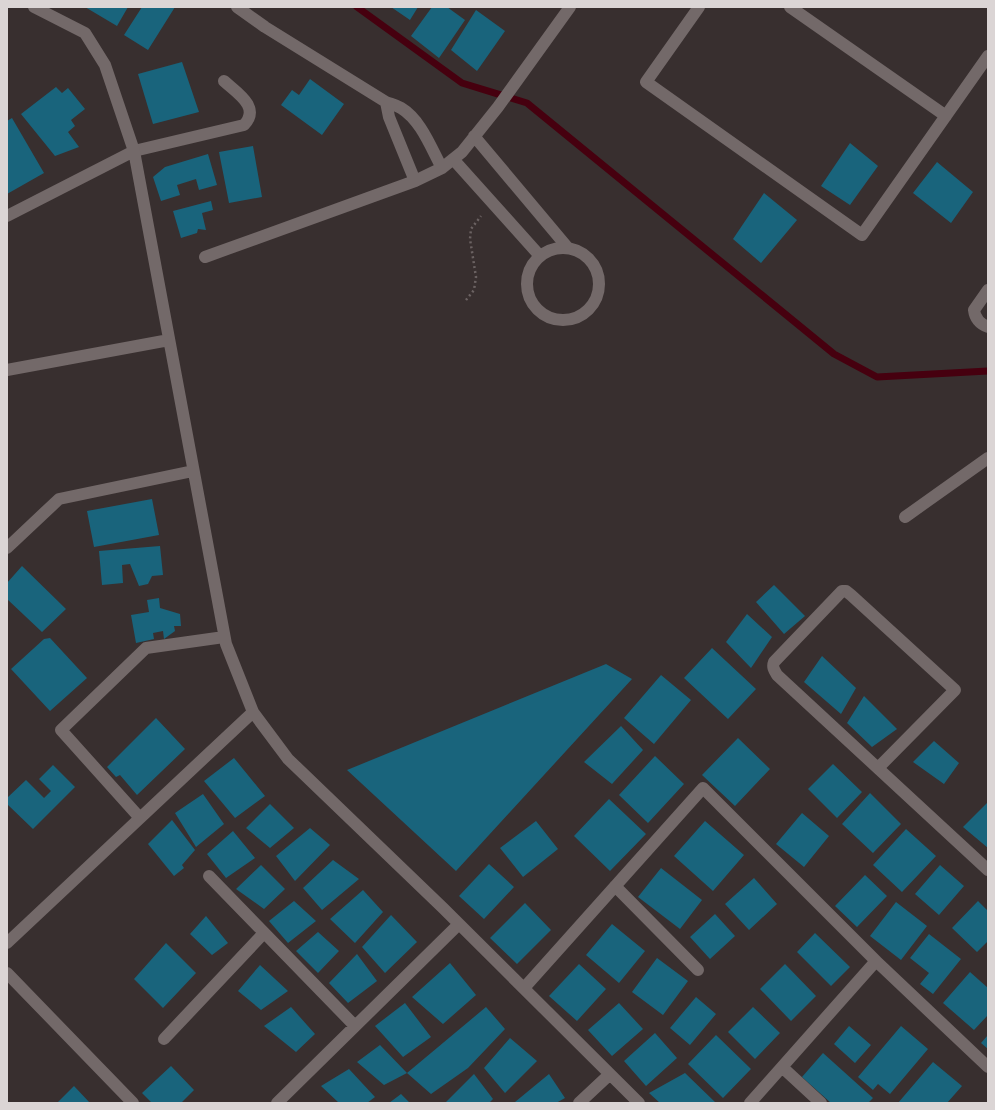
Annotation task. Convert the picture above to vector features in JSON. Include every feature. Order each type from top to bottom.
[{"type":"street","points":[[34,7],[85,33],[106,65],[134,150],[224,637],[253,712],[288,759],[459,924],[639,1103]]},
{"type":"street","points":[[237,7],[265,27],[386,102],[399,106],[418,125],[442,168]]},
{"type":"street","points":[[205,256],[415,181],[442,168],[462,152],[498,107],[570,7]]},
{"type":"street","points":[[699,7],[646,82],[862,235],[988,56]]},
{"type":"street","points":[[790,7],[946,116]]},
{"type":"street","points":[[7,216],[134,150],[244,126],[250,113],[248,104],[224,81]]},
{"type":"street","points":[[386,102],[389,117],[415,181]]},
{"type":"street","points":[[474,136],[568,248]]},
{"type":"street","points":[[453,159],[540,256]]},
{"type":"street","points":[[568,248],[581,252],[589,259],[595,267],[599,277],[599,288],[597,298],[584,314],[575,319],[564,320],[549,317],[536,309],[530,301],[526,280],[534,261],[540,256],[551,249],[568,248]]},
{"type":"street","points":[[988,290],[974,310],[978,321],[988,327]]},
{"type":"street","points":[[7,370],[169,340]]},
{"type":"street","points":[[905,517],[988,458]]},
{"type":"street","points":[[7,548],[59,499],[194,471]]},
{"type":"street","points":[[878,768],[955,690],[851,595],[842,591],[774,662],[773,666],[777,674],[878,768],[988,870]]},
{"type":"street","points":[[140,818],[61,730],[146,648],[224,637]]},
{"type":"street","points":[[8,939],[253,712]]},
{"type":"street","points":[[524,988],[703,788],[876,961],[988,1068]]},
{"type":"street","points":[[209,876],[355,1026]]},
{"type":"street","points":[[615,886],[698,970]]},
{"type":"street","points":[[277,1103],[459,924]]},
{"type":"street","points":[[164,1038],[264,933]]},
{"type":"street","points":[[750,1103],[876,961]]},
{"type":"street","points":[[7,973],[132,1103]]},
{"type":"street","points":[[782,1067],[821,1103]]},
{"type":"street","points":[[579,1103],[610,1074]]},
{"type":"path","points":[[466,300],[474,290],[476,277],[470,239],[471,229],[493,204]]},
{"type":"building","points":[[85,7],[128,7],[117,26]]},
{"type":"building","points":[[142,7],[175,7],[148,50],[124,35]]},
{"type":"building","points":[[391,7],[418,7],[410,20]]},
{"type":"building","points":[[432,7],[447,7],[465,20],[439,58],[411,36]]},
{"type":"building","points":[[476,10],[505,31],[477,71],[451,50]]},
{"type":"building","points":[[182,62],[199,112],[153,124],[138,74]]},
{"type":"building","points":[[310,79],[344,104],[322,135],[281,105],[292,90],[299,95]]},
{"type":"building","points":[[56,87],[62,93],[68,88],[85,109],[71,120],[75,126],[68,132],[79,147],[55,156],[21,114]]},
{"type":"building","points":[[12,118],[44,173],[7,194],[7,121]]},
{"type":"building","points":[[850,143],[878,166],[850,205],[821,186]]},
{"type":"building","points":[[253,146],[262,197],[229,203],[219,152]]},
{"type":"building","points":[[208,154],[217,185],[199,190],[196,179],[177,185],[180,195],[161,201],[153,177],[165,167]]},
{"type":"building","points":[[937,162],[973,192],[951,223],[913,193]]},
{"type":"building","points":[[764,193],[797,220],[761,263],[733,239]]},
{"type":"building","points":[[211,201],[213,210],[202,213],[206,230],[198,229],[197,233],[181,238],[173,211]]},
{"type":"building","points":[[152,499],[159,535],[94,547],[87,511]]},
{"type":"building","points":[[160,546],[163,575],[152,576],[148,584],[139,586],[130,564],[122,565],[123,583],[102,585],[99,551]]},
{"type":"building","points":[[22,566],[66,609],[42,632],[7,599],[7,583]]},
{"type":"building","points":[[774,585],[805,616],[784,634],[756,602]]},
{"type":"building","points":[[159,598],[160,608],[180,614],[181,626],[174,626],[175,631],[164,639],[163,631],[153,633],[154,639],[136,643],[131,615],[149,612],[147,600]]},
{"type":"building","points":[[747,614],[772,637],[751,668],[726,642]]},
{"type":"building","points":[[50,638],[87,678],[50,711],[11,669],[44,639]]},
{"type":"building","points":[[712,648],[756,689],[728,719],[684,678]]},
{"type":"building","points":[[822,656],[856,688],[841,714],[804,682]]},
{"type":"building","points":[[606,664],[632,679],[456,871],[347,770]]},
{"type":"building","points":[[661,675],[691,700],[654,744],[624,718]]},
{"type":"building","points":[[864,696],[897,729],[872,747],[847,723]]},
{"type":"building","points":[[156,718],[185,749],[137,795],[120,775],[116,777],[107,767]]},
{"type":"building","points":[[621,726],[643,750],[612,784],[584,762]]},
{"type":"building","points":[[738,738],[770,769],[735,806],[702,775]]},
{"type":"building","points":[[934,741],[959,763],[944,784],[913,762]]},
{"type":"building","points":[[655,756],[684,784],[648,823],[619,795]]},
{"type":"building","points":[[234,758],[265,796],[235,818],[204,781]]},
{"type":"building","points":[[833,764],[862,792],[837,818],[808,789]]},
{"type":"building","points":[[53,765],[75,787],[33,829],[7,804],[7,798],[26,780],[44,798],[51,791],[39,779]]},
{"type":"building","points":[[870,793],[901,824],[873,853],[842,824]]},
{"type":"building","points":[[203,794],[224,824],[196,847],[175,813]]},
{"type":"building","points":[[609,799],[646,834],[610,871],[574,836]]},
{"type":"building","points":[[988,802],[988,848],[963,827]]},
{"type":"building","points":[[270,804],[294,828],[270,848],[246,828]]},
{"type":"building","points":[[802,813],[829,836],[804,867],[776,844]]},
{"type":"building","points":[[172,820],[195,850],[182,865],[184,868],[174,876],[148,844]]},
{"type":"building","points":[[536,821],[558,849],[523,877],[500,848]]},
{"type":"building","points":[[705,821],[744,855],[713,891],[674,856]]},
{"type":"building","points":[[310,828],[330,845],[295,881],[276,856]]},
{"type":"building","points":[[906,829],[936,856],[902,892],[873,865]]},
{"type":"building","points":[[233,831],[255,858],[226,878],[207,854]]},
{"type":"building","points":[[333,860],[359,879],[322,910],[303,888]]},
{"type":"building","points":[[489,864],[514,887],[484,919],[459,896]]},
{"type":"building","points":[[261,865],[285,889],[264,909],[236,889]]},
{"type":"building","points":[[940,865],[964,886],[939,915],[915,894]]},
{"type":"building","points":[[661,868],[702,900],[680,929],[638,897]]},
{"type":"building","points":[[865,875],[887,896],[857,927],[835,906]]},
{"type":"building","points":[[754,878],[777,904],[749,930],[725,904]]},
{"type":"building","points":[[363,890],[383,912],[355,943],[330,919]]},
{"type":"building","points":[[294,901],[316,921],[288,943],[269,921]]},
{"type":"building","points":[[978,901],[988,911],[988,941],[977,952],[952,928]]},
{"type":"building","points":[[896,902],[927,926],[901,960],[870,936]]},
{"type":"building","points":[[525,903],[551,930],[517,964],[490,938]]},
{"type":"building","points":[[715,914],[735,936],[710,959],[690,937]]},
{"type":"building","points":[[391,915],[417,942],[385,973],[362,947]]},
{"type":"building","points":[[206,916],[228,943],[212,955],[190,934]]},
{"type":"building","points":[[612,924],[645,951],[619,983],[586,955]]},
{"type":"building","points":[[318,932],[339,951],[318,973],[296,951]]},
{"type":"building","points":[[815,933],[850,967],[831,986],[797,952]]},
{"type":"building","points":[[929,934],[961,959],[933,994],[920,984],[929,973],[910,958]]},
{"type":"building","points":[[166,943],[196,973],[163,1008],[134,979]]},
{"type":"building","points":[[357,954],[377,981],[348,1003],[329,983]]},
{"type":"building","points":[[657,958],[688,981],[663,1015],[632,992]]},
{"type":"building","points":[[450,963],[476,995],[443,1024],[412,997]]},
{"type":"building","points":[[579,964],[606,989],[577,1021],[549,996]]},
{"type":"building","points":[[785,964],[816,996],[791,1021],[760,989]]},
{"type":"building","points":[[260,965],[288,991],[261,1010],[238,991]]},
{"type":"building","points":[[970,972],[988,988],[988,1015],[974,1030],[943,1003]]},
{"type":"building","points":[[696,997],[716,1014],[690,1045],[670,1028]]},
{"type":"building","points":[[405,1003],[431,1037],[403,1057],[375,1026]]},
{"type":"building","points":[[619,1003],[643,1029],[612,1056],[588,1030]]},
{"type":"building","points":[[291,1007],[315,1034],[296,1052],[264,1026]]},
{"type":"building","points":[[486,1007],[505,1029],[468,1068],[431,1094],[407,1073]]},
{"type":"building","points":[[753,1007],[780,1033],[755,1059],[728,1032]]},
{"type":"building","points":[[849,1026],[871,1045],[855,1063],[834,1044]]},
{"type":"building","points":[[901,1026],[928,1049],[890,1094],[878,1084],[873,1090],[858,1077]]},
{"type":"building","points":[[655,1033],[677,1058],[646,1086],[624,1061]]},
{"type":"building","points":[[716,1035],[751,1069],[723,1098],[688,1064]]},
{"type":"building","points":[[988,1035],[988,1049],[981,1043]]},
{"type":"building","points":[[510,1038],[537,1061],[505,1093],[484,1068]]},
{"type":"building","points":[[380,1045],[407,1073],[384,1085],[357,1062]]},
{"type":"building","points":[[823,1053],[873,1098],[868,1103],[831,1103],[802,1077]]},
{"type":"building","points":[[933,1062],[962,1086],[947,1103],[898,1103]]},
{"type":"building","points":[[171,1066],[194,1090],[181,1103],[152,1103],[142,1093]]},
{"type":"building","points":[[349,1069],[375,1097],[367,1103],[339,1103],[321,1086]]},
{"type":"building","points":[[685,1073],[715,1102],[714,1103],[660,1103],[649,1093]]},
{"type":"building","points":[[474,1074],[493,1099],[489,1103],[445,1103]]},
{"type":"building","points":[[549,1074],[565,1098],[556,1103],[515,1102]]},
{"type":"building","points":[[74,1086],[90,1103],[57,1103]]},
{"type":"building","points":[[401,1094],[410,1103],[389,1103]]},
{"type":"waterway","points":[[357,7],[462,83],[527,103],[834,354],[877,377],[988,371]]}]
